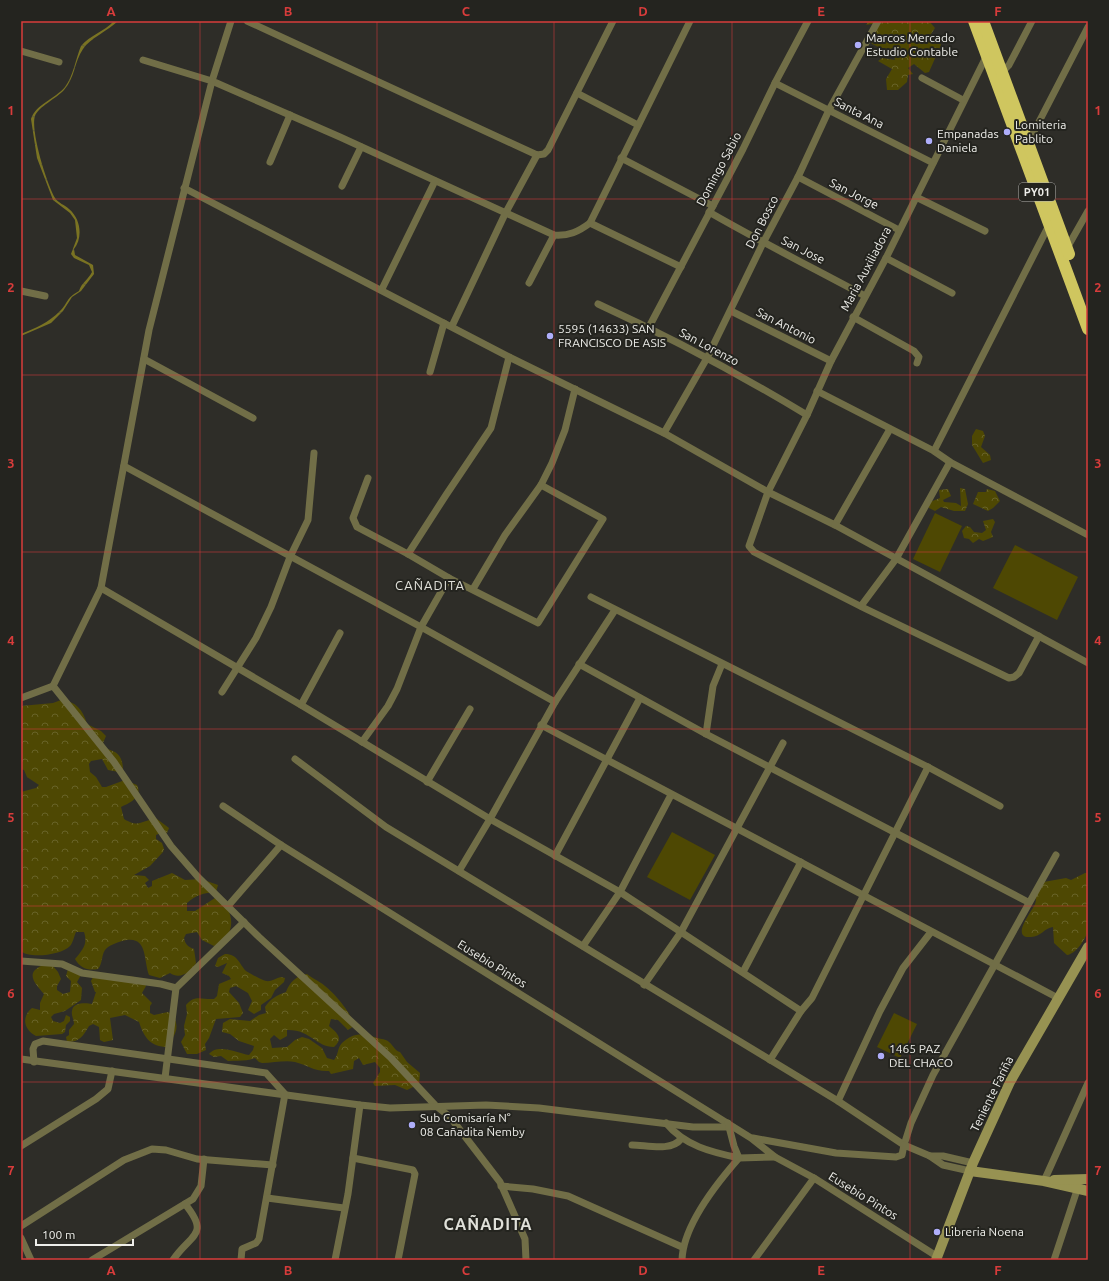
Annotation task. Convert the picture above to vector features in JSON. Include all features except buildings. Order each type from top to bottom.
[{"type":"highway","name":"PY01","points":[[974,21],[1028,143],[1088,307]]},
{"type":"highway","name":"PY01","points":[[983,21],[989,53]]},
{"type":"highway","name":"PY01","points":[[998,75],[1049,225],[1088,329]]},
{"type":"street","points":[[21,698],[53,686],[101,588],[144,359],[148,330],[212,81],[231,21]]},
{"type":"street","points":[[247,21],[537,155],[544,154],[548,150],[613,21]]},
{"type":"street","points":[[143,60],[212,81],[361,147],[505,214],[554,234],[567,235],[577,232],[590,223],[690,21]]},
{"type":"street","name":"Domingo Sabio","points":[[649,327],[743,149],[774,83],[808,21]]},
{"type":"street","name":"Don Bosco","points":[[664,433],[707,358],[763,243],[798,177],[829,110],[878,21]]},
{"type":"street","points":[[998,75],[1009,65],[1032,21]]},
{"type":"street","points":[[1028,143],[1088,27]]},
{"type":"street","points":[[21,51],[59,62]]},
{"type":"street","name":"Maria Auxiliadora","points":[[989,53],[963,100],[886,258],[853,317],[831,361],[807,415],[768,492],[749,546],[751,550],[1008,678],[1014,677],[1019,673],[1039,636]]},
{"type":"street","points":[[922,78],[963,100]]},
{"type":"street","name":"Santa Ana","points":[[774,83],[933,163]]},
{"type":"street","points":[[577,93],[638,125]]},
{"type":"street","points":[[270,162],[290,115]]},
{"type":"street","points":[[342,186],[361,147]]},
{"type":"street","points":[[452,326],[505,214],[537,155]]},
{"type":"street","name":"San Jose","points":[[621,158],[711,209],[763,243],[794,257],[865,296]]},
{"type":"street","name":"San Jorge","points":[[798,177],[899,230]]},
{"type":"street","points":[[382,289],[435,181]]},
{"type":"street","points":[[184,188],[382,289],[509,357],[664,433],[768,492],[835,525],[1088,663]]},
{"type":"street","points":[[916,197],[985,231]]},
{"type":"street","points":[[1067,248],[1088,211]]},
{"type":"street","points":[[590,223],[681,267]]},
{"type":"street","points":[[934,450],[1049,225]]},
{"type":"street","points":[[529,282],[554,234]]},
{"type":"street","points":[[886,258],[952,293]]},
{"type":"street","points":[[21,291],[46,296]]},
{"type":"street","name":"San Lorenzo","points":[[598,304],[649,327],[807,415]]},
{"type":"street","name":"San Antonio","points":[[731,311],[831,361]]},
{"type":"street","points":[[853,317],[914,351],[919,357],[918,363]]},
{"type":"street","points":[[430,372],[444,322]]},
{"type":"street","points":[[408,554],[491,428],[509,357]]},
{"type":"street","points":[[144,359],[253,418]]},
{"type":"street","points":[[473,590],[505,535],[541,485],[552,463],[565,430],[575,389]]},
{"type":"street","points":[[817,391],[934,450],[950,462],[1088,535]]},
{"type":"street","points":[[835,525],[890,429]]},
{"type":"street","points":[[222,692],[256,638],[271,608],[290,557],[310,513],[314,453]]},
{"type":"street","points":[[861,606],[896,559],[950,462]]},
{"type":"street","points":[[124,466],[421,627],[555,702]]},
{"type":"street","points":[[368,478],[353,518],[357,528],[408,554],[448,578],[538,623],[603,519],[541,485]]},
{"type":"street","points":[[362,742],[388,706],[394,695],[421,627],[448,578]]},
{"type":"street","points":[[101,588],[237,669],[301,705],[490,819],[620,892],[801,1011]]},
{"type":"street","points":[[591,597],[928,767],[1000,806]]},
{"type":"street","points":[[459,871],[490,819],[541,725],[615,610]]},
{"type":"street","points":[[301,705],[340,633]]},
{"type":"street","points":[[579,664],[706,734],[897,832],[1028,902]]},
{"type":"street","points":[[706,734],[713,686],[722,664]]},
{"type":"street","points":[[53,686],[114,762],[171,846],[198,877],[244,922],[391,1058],[435,1105],[450,1117],[501,1186],[525,1240],[526,1260]]},
{"type":"street","points":[[555,856],[640,698]]},
{"type":"street","points":[[427,782],[470,709]]},
{"type":"street","points":[[541,725],[671,795],[864,894],[931,932],[994,963],[1058,998]]},
{"type":"street","points":[[644,985],[681,932],[782,743]]},
{"type":"street","points":[[295,759],[386,827],[583,946],[644,985],[838,1101],[904,1144],[930,1156],[943,1165],[972,1167],[1083,1190]]},
{"type":"street","points":[[770,1060],[801,1011],[812,998],[897,832],[928,767]]},
{"type":"street","points":[[583,946],[620,892],[671,795]]},
{"type":"street","name":"Eusebio Pintos","points":[[223,806],[281,845],[751,1138],[775,1157],[814,1178],[937,1258]]},
{"type":"street","points":[[228,906],[281,845]]},
{"type":"street","points":[[751,1138],[836,1153],[896,1157],[902,1154],[911,1123],[933,1075],[1028,902],[1056,855]]},
{"type":"street","points":[[743,972],[801,862]]},
{"type":"street","points":[[165,1078],[176,988],[244,922]]},
{"type":"street","points":[[838,1101],[880,1011],[903,968],[931,932]]},
{"type":"street","name":"Teniente Fariña","points":[[937,1258],[972,1167],[1010,1082],[1088,947]]},
{"type":"street","points":[[21,961],[62,964],[82,974],[161,984],[176,988]]},
{"type":"street","points":[[34,1062],[33,1049],[35,1044],[42,1042],[263,1072],[285,1094]]},
{"type":"street","points":[[21,1059],[34,1062],[390,1108],[417,1108],[435,1105],[486,1105],[539,1108],[693,1126],[728,1125],[739,1158]]},
{"type":"street","points":[[21,1146],[88,1105],[104,1093],[109,1085],[112,1071]]},
{"type":"street","points":[[1044,1181],[1088,1083]]},
{"type":"street","points":[[241,1260],[242,1249],[256,1243],[259,1239],[285,1094]]},
{"type":"street","points":[[1081,1097],[1088,1102]]},
{"type":"street","points":[[335,1260],[353,1158],[360,1105]]},
{"type":"street","points":[[666,1123],[681,1139],[708,1150],[739,1158],[775,1157]]},
{"type":"street","points":[[632,1145],[673,1145],[681,1139]]},
{"type":"street","points":[[21,1226],[124,1160],[152,1149],[204,1159],[273,1165]]},
{"type":"street","points":[[353,1158],[413,1170],[415,1174],[398,1260]]},
{"type":"street","points":[[682,1260],[682,1247],[694,1220],[723,1178],[739,1158]]},
{"type":"street","points":[[92,1260],[193,1199],[201,1186],[204,1159]]},
{"type":"street","points":[[754,1260],[814,1178]]},
{"type":"street","points":[[1044,1181],[1084,1179],[1083,1190],[1054,1260]]},
{"type":"street","points":[[501,1186],[533,1189],[568,1196],[682,1247]]},
{"type":"street","points":[[267,1198],[344,1208]]},
{"type":"street","points":[[173,1260],[197,1233],[198,1226],[194,1216],[185,1204]]},
{"type":"street","points":[[21,1238],[31,1260]]},
{"type":"green space","points":[[869,21],[929,21],[935,28],[927,40],[934,44],[938,38],[941,45],[929,72],[925,73],[914,64],[908,68],[913,74],[908,75],[907,82],[898,90],[887,90],[886,79],[892,69],[878,61],[882,58],[895,60],[893,54],[872,44],[870,40],[877,23],[866,25]]},
{"type":"green space","points":[[976,429],[983,431],[985,436],[981,447],[990,455],[991,460],[983,463],[972,445],[972,436]]},
{"type":"green space","points":[[960,488],[965,489],[968,504],[965,511],[954,511],[941,507],[935,511],[929,508],[928,506],[930,502],[940,498],[939,490],[948,489],[951,496],[943,500],[944,502],[956,503],[961,506]]},
{"type":"green space","points":[[987,489],[995,491],[1000,501],[988,511],[973,504],[978,492],[986,492]]},
{"type":"green space","points":[[935,513],[962,526],[940,572],[913,559]]},
{"type":"green space","points":[[993,519],[995,522],[991,532],[993,537],[983,541],[979,539],[973,543],[969,539],[964,538],[962,531],[966,526],[970,527],[974,532],[982,533],[986,530],[983,521]]},
{"type":"green space","points":[[1015,545],[1078,577],[1057,620],[993,588]]},
{"type":"green space","points":[[61,700],[75,704],[83,714],[87,724],[101,731],[106,736],[103,743],[107,749],[120,756],[123,771],[119,772],[108,770],[102,759],[91,761],[89,764],[90,772],[96,777],[102,787],[125,780],[137,785],[138,793],[135,799],[121,807],[124,819],[129,822],[138,823],[157,819],[169,828],[167,833],[163,832],[156,835],[156,839],[162,843],[164,849],[163,852],[150,866],[134,875],[145,876],[149,880],[145,883],[148,888],[152,886],[152,881],[172,873],[185,880],[201,879],[218,885],[216,892],[200,895],[187,903],[187,911],[195,911],[215,898],[227,908],[230,914],[230,930],[224,940],[214,946],[202,940],[197,932],[186,934],[184,940],[187,945],[194,949],[196,963],[185,974],[178,976],[170,973],[160,978],[149,975],[143,949],[136,941],[130,940],[122,941],[107,948],[98,969],[91,970],[85,968],[79,965],[75,959],[85,943],[84,932],[76,932],[70,946],[60,952],[46,955],[31,955],[21,951],[21,792],[36,788],[39,785],[27,777],[24,770],[21,769],[21,706],[53,703]]},
{"type":"green space","points":[[672,832],[715,855],[690,900],[647,877]]},
{"type":"green space","points":[[1088,873],[1089,923],[1085,938],[1074,952],[1067,955],[1054,943],[1053,927],[1034,937],[1025,936],[1022,934],[1024,924],[1035,904],[1035,891],[1038,883],[1066,878],[1071,880]]},
{"type":"green space","points":[[225,954],[229,954],[236,958],[246,971],[262,980],[270,981],[281,977],[285,978],[284,982],[275,990],[271,998],[261,1005],[261,1010],[254,1014],[248,1010],[252,1001],[248,993],[236,986],[230,988],[229,992],[239,1003],[243,1013],[240,1017],[216,1019],[209,1038],[205,1044],[206,1050],[197,1054],[187,1054],[181,1042],[185,1035],[184,1026],[187,1014],[186,1005],[192,1000],[199,998],[214,999],[217,996],[219,984],[231,979],[229,976],[222,973],[227,963],[218,967],[215,966],[218,958]]},
{"type":"green space","points":[[41,966],[53,966],[58,972],[61,979],[57,986],[57,990],[63,994],[70,992],[71,981],[66,976],[68,969],[81,975],[77,982],[82,988],[81,1000],[65,1011],[54,1014],[51,1017],[53,1021],[60,1023],[64,1021],[66,1015],[70,1017],[70,1021],[66,1025],[65,1032],[62,1034],[36,1036],[29,1030],[25,1023],[26,1015],[32,1008],[40,1010],[40,1003],[44,994],[35,983],[33,972]]},
{"type":"green space","points":[[307,974],[325,986],[336,996],[350,1015],[354,1026],[348,1030],[338,1020],[331,1019],[329,1026],[337,1033],[339,1038],[339,1041],[334,1047],[322,1044],[302,1032],[287,1030],[287,1036],[280,1040],[274,1035],[270,1039],[272,1048],[287,1047],[295,1040],[302,1037],[309,1039],[322,1048],[327,1058],[334,1060],[337,1056],[340,1045],[346,1039],[359,1034],[368,1035],[386,1040],[400,1052],[407,1062],[420,1073],[419,1084],[407,1090],[395,1085],[375,1086],[373,1083],[380,1072],[380,1068],[375,1062],[363,1065],[359,1058],[354,1061],[353,1069],[331,1074],[329,1071],[315,1069],[295,1062],[287,1061],[262,1063],[255,1058],[228,1061],[221,1056],[214,1057],[209,1054],[217,1049],[222,1049],[249,1055],[254,1046],[239,1041],[230,1034],[222,1032],[223,1023],[230,1019],[250,1021],[259,1015],[266,1013],[265,1007],[271,1000],[286,992],[291,983],[297,978]]},
{"type":"green space","points":[[127,976],[138,978],[145,983],[146,986],[142,993],[152,1003],[150,1006],[150,1013],[154,1015],[168,1012],[174,1016],[176,1021],[176,1029],[168,1047],[162,1047],[152,1043],[146,1037],[139,1022],[125,1015],[110,1018],[113,1040],[104,1042],[100,1040],[99,1027],[93,1024],[89,1026],[78,1040],[67,1042],[66,1037],[69,1035],[69,1030],[74,1024],[72,1014],[73,1008],[80,1004],[92,1004],[96,992],[91,981],[93,977]]},
{"type":"green space","points":[[894,1013],[917,1024],[900,1058],[877,1047]]},
{"type":"water","points":[[114,21],[118,21],[86,45],[80,54],[68,85],[61,93],[40,109],[35,116],[34,123],[40,157],[52,191],[56,200],[73,213],[78,223],[80,234],[77,245],[74,249],[75,255],[93,265],[94,274],[81,291],[72,297],[63,311],[51,323],[21,336],[21,334],[42,325],[51,319],[63,308],[69,298],[79,291],[92,272],[89,265],[74,258],[71,254],[77,238],[75,220],[70,213],[53,200],[37,158],[31,119],[33,114],[41,105],[61,91],[68,83],[81,46]]},
{"type":"place","name":"Marcos Mercado Estudio Contable","points":[[858,45]]},
{"type":"place","name":"Lomiteria Pablito","points":[[1007,132]]},
{"type":"place","name":"Empanadas Daniela","points":[[929,141]]},
{"type":"place","name":"5595 (14633) SAN FRANCISCO DE ASIS","points":[[550,336]]},
{"type":"place","name":"1465 PAZ DEL CHACO","points":[[881,1056]]},
{"type":"place","name":"Sub Comisaría N° 08 Cañadita Ñemby","points":[[412,1125]]},
{"type":"place","name":"Libreria Noena","points":[[937,1232]]},
{"type":"district","name":"CAÑADITA","points":[[430,585]]},
{"type":"district","name":"CAÑADITA","points":[[488,1224]]}]
